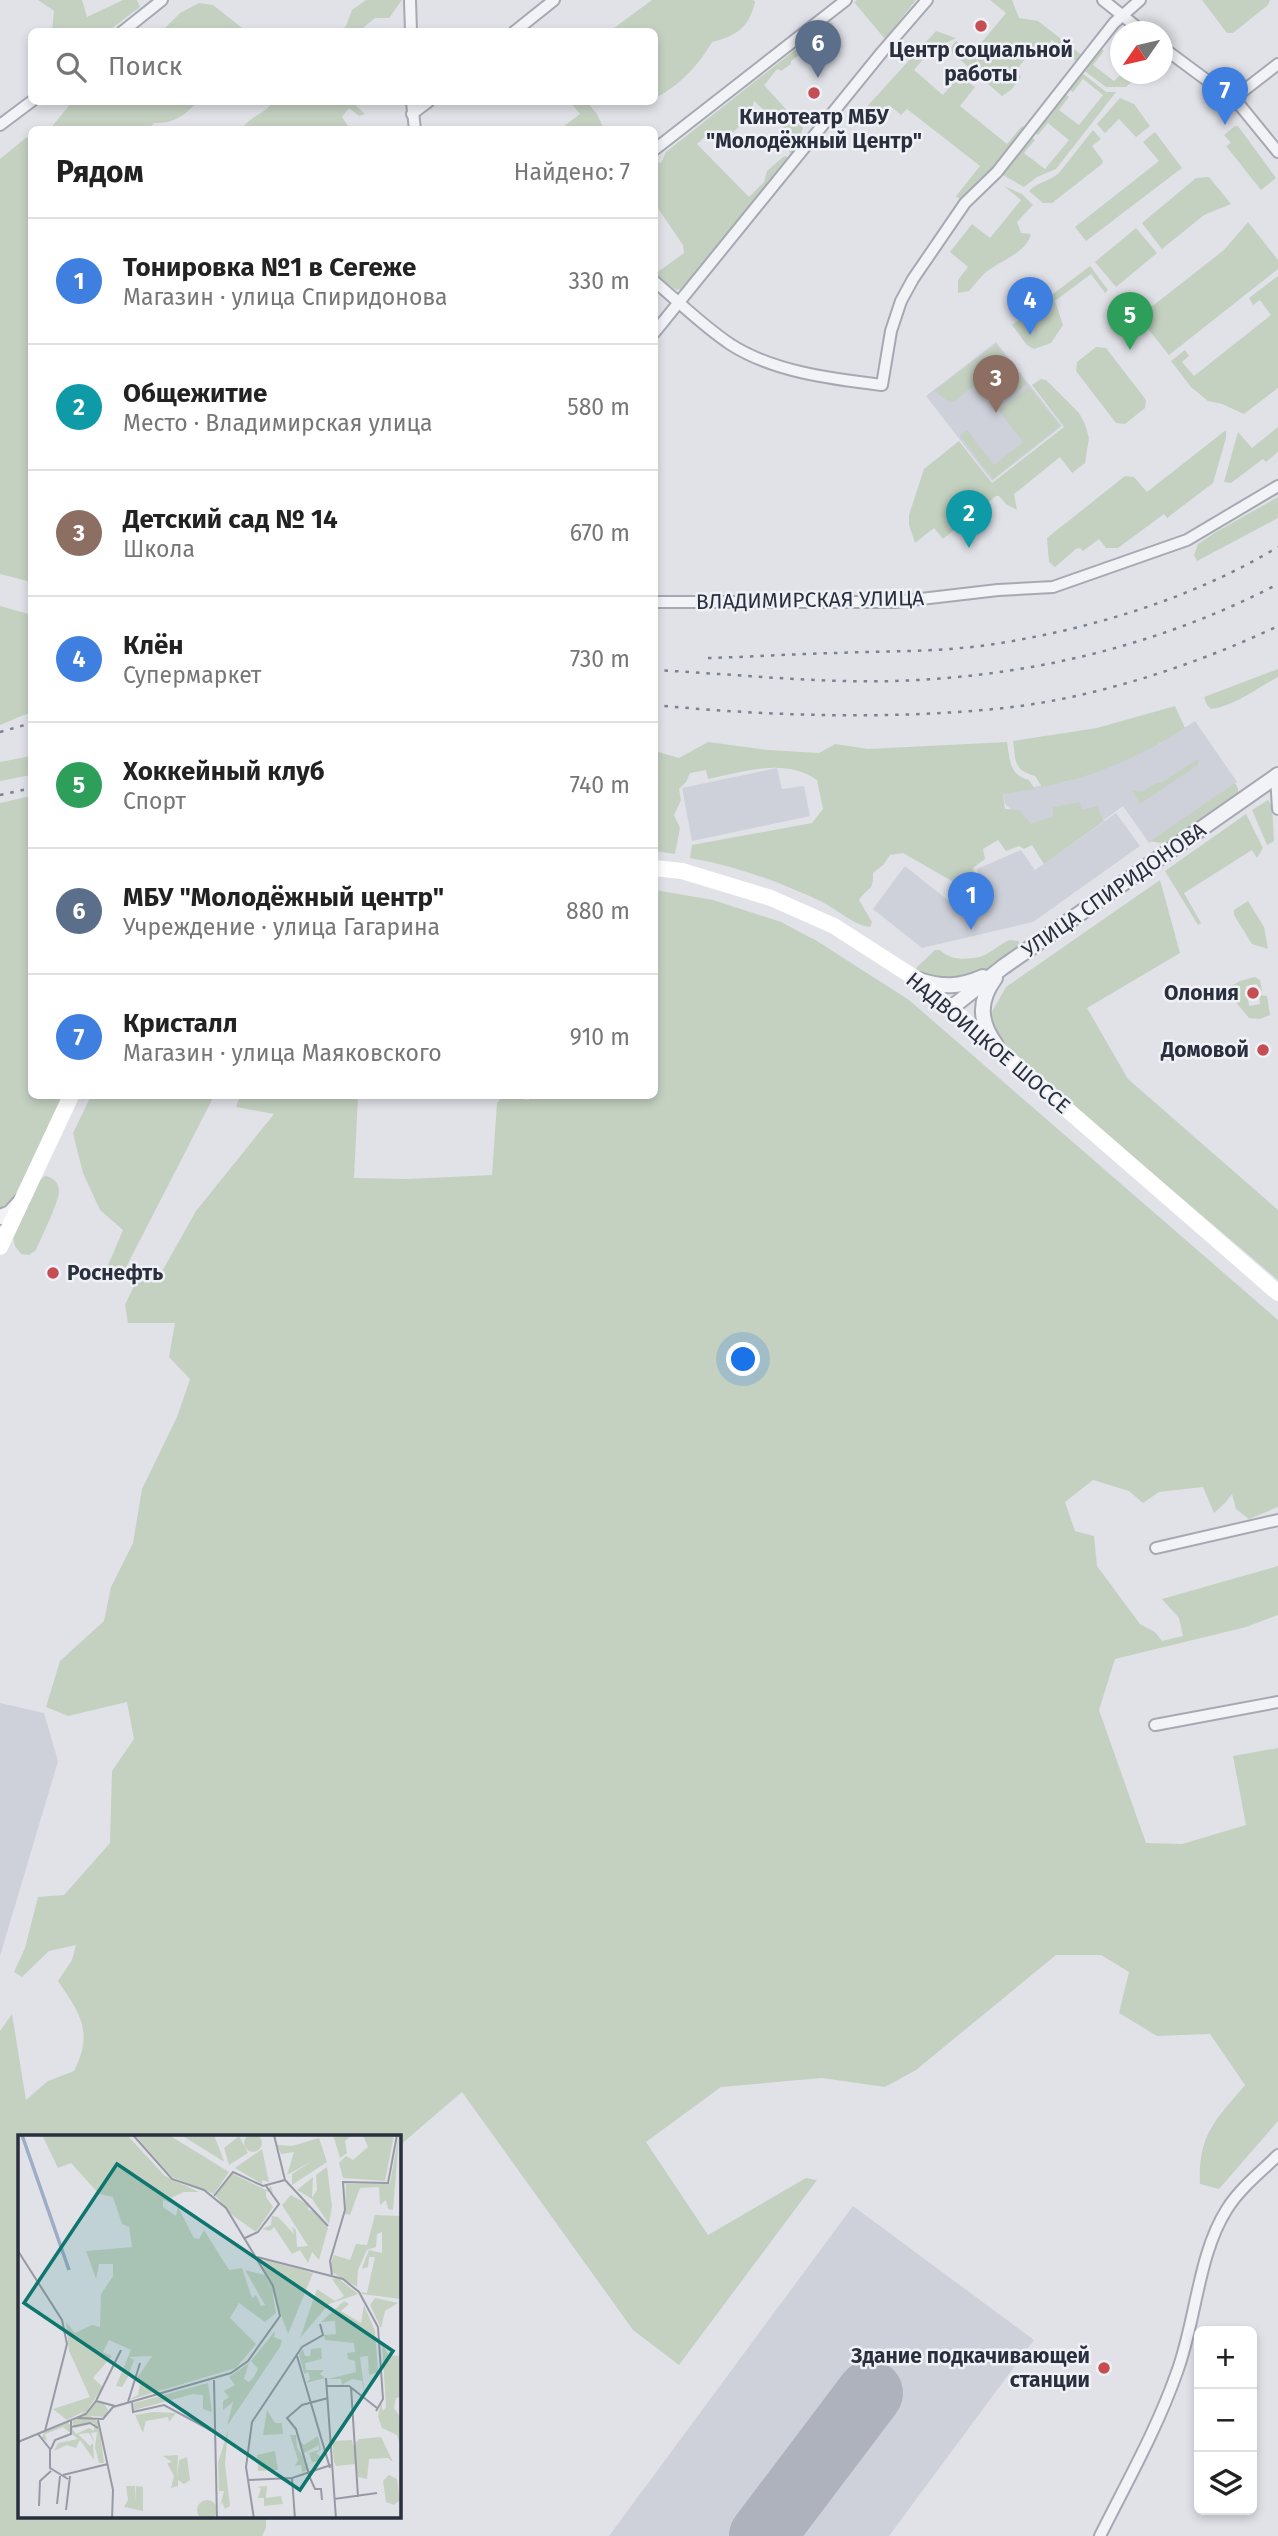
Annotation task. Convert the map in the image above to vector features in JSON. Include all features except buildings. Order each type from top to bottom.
[{"type":"main road","name":"НАДВОИЦКОЕ ШОССЕ","points":[[658,868],[682,871],[771,898],[834,926],[918,980],[1278,1293]]},
{"type":"main road","points":[[0,1247],[70,1099]]},
{"type":"street","points":[[127,28],[162,0]]},
{"type":"street","points":[[410,0],[411,28]]},
{"type":"street","points":[[519,28],[554,0]]},
{"type":"street","points":[[658,147],[846,0]]},
{"type":"street","points":[[658,328],[882,51],[927,0]]},
{"type":"street","points":[[1103,0],[1129,21]]},
{"type":"street","points":[[658,285],[731,345],[776,365],[824,378],[882,385],[891,331],[901,301],[913,279],[965,203],[998,172],[1121,15],[1140,0]]},
{"type":"street","points":[[1173,55],[1216,88],[1234,98],[1278,152]]},
{"type":"street","points":[[1234,98],[1278,64]]},
{"type":"street","points":[[0,125],[28,104]]},
{"type":"street","points":[[412,105],[414,126]]},
{"type":"street","points":[[412,114],[424,105]]},
{"type":"street","name":"ВЛАДИМИРСКАЯ УЛИЦА","points":[[658,602],[895,602],[998,590],[1053,587],[1187,540],[1278,486]]},
{"type":"street","points":[[1277,776],[1278,809]]},
{"type":"street","name":"УЛИЦА СПИРИДОНОВА","points":[[951,1008],[1003,967],[1277,776]]},
{"type":"street","points":[[918,980],[937,986],[957,986],[1003,967]]},
{"type":"street","points":[[1003,967],[986,992],[982,1015],[988,1032],[1006,1056]]},
{"type":"street","points":[[0,1217],[10,1213],[22,1200]]},
{"type":"street","points":[[1156,1548],[1278,1520]]},
{"type":"street","points":[[1155,1725],[1278,1702]]},
{"type":"street","points":[[1100,2536],[1175,2378],[1190,2333],[1206,2258],[1219,2222],[1235,2197],[1278,2155]]},
{"type":"shaded area","points":[[996,342],[1062,426],[992,481],[926,396]]},
{"type":"shaded area","points":[[1195,721],[1237,782],[1149,843],[1123,806],[1104,820],[1096,808],[1030,826],[1005,804],[1003,792],[1069,781],[1159,744]]},
{"type":"shaded area","points":[[777,768],[782,789],[804,786],[810,816],[692,841],[682,788]]},
{"type":"shaded area","points":[[1116,813],[1140,846],[1033,922],[922,948],[873,909],[905,866],[965,914],[989,910],[977,869],[1021,850],[1035,870]]},
{"type":"shaded area","points":[[0,1703],[44,1713],[58,1761],[0,1956]]},
{"type":"shaded area","points":[[853,2206],[1034,2340],[889,2536],[609,2536]]},
{"type":"green space","points":[[38,0],[82,0],[87,17],[123,0],[137,0],[140,7],[112,28],[52,28],[54,11]]},
{"type":"green space","points":[[366,0],[402,0],[389,18],[375,18],[363,28],[344,28],[352,10]]},
{"type":"green space","points":[[652,0],[755,2],[749,18],[740,30],[712,42],[687,74],[658,96],[658,28],[614,28]]},
{"type":"green space","points":[[916,0],[885,39],[854,2]]},
{"type":"green space","points":[[990,0],[1012,0],[1019,18],[1038,21],[1083,56],[1078,63],[1052,40],[1038,56],[1031,51],[1015,72],[1021,77],[1011,90],[1002,96],[949,50],[956,41],[972,54],[1006,13]]},
{"type":"green space","points":[[1202,0],[1270,0],[1268,5],[1233,33],[1227,33]]},
{"type":"green space","points":[[199,3],[213,5],[242,28],[165,28],[180,13]]},
{"type":"green space","points":[[830,22],[833,23],[832,29],[801,56],[791,61],[791,64],[781,71],[778,69],[764,85],[803,128],[793,157],[790,155],[787,131],[754,101],[750,116],[730,135],[713,136],[709,133],[697,144],[749,197],[764,182],[767,171],[783,157],[786,156],[790,160],[686,288],[676,290],[658,276],[658,272],[684,253],[683,245],[658,208],[658,162],[661,163],[666,152]]},
{"type":"green space","points":[[936,31],[956,38],[930,51],[914,70],[943,95],[959,76],[975,87],[960,106],[1007,144],[1022,126],[1027,128],[969,207],[956,196],[980,166],[907,109],[901,115],[889,105],[872,125],[861,113]]},
{"type":"green space","points":[[1099,48],[1104,51],[1093,65],[1110,78],[1110,84],[1129,84],[1126,87],[1106,87],[1082,69]]},
{"type":"green space","points":[[1081,72],[1106,92],[1116,92],[1056,169],[1037,177],[1024,187],[1003,175],[1031,137],[1035,140],[1024,153],[1045,169],[1069,140],[1048,123],[1038,135],[1034,132],[1064,93],[1069,97],[1059,110],[1079,125],[1103,95],[1083,79],[1073,92],[1067,88]]},
{"type":"green space","points":[[1120,98],[1134,104],[1150,126],[1136,137],[1119,119],[1105,133],[1097,124]]},
{"type":"green space","points":[[70,105],[194,105],[178,118],[154,123],[152,126],[52,126]]},
{"type":"green space","points":[[270,105],[355,105],[365,114],[359,116],[349,108],[342,117],[348,126],[245,126]]},
{"type":"green space","points":[[572,105],[590,105],[603,126],[564,126],[580,114]]},
{"type":"green space","points":[[1238,126],[1276,178],[1261,190],[1226,146],[1231,143],[1224,135]]},
{"type":"green space","points":[[1093,130],[1101,139],[1092,146],[1103,161],[1102,164],[1052,203],[1043,203],[1029,191],[1059,173]]},
{"type":"green space","points":[[1155,132],[1182,168],[1086,241],[1075,227],[1159,161],[1143,142]]},
{"type":"green space","points":[[28,137],[28,581],[0,574],[0,159]]},
{"type":"green space","points":[[1209,177],[1231,204],[1204,215],[1162,249],[1142,223],[1196,178]]},
{"type":"green space","points":[[1004,186],[1022,194],[1033,205],[1017,222],[1021,233],[1031,234],[1028,241],[1018,252],[984,274],[969,291],[958,293],[958,280],[968,267],[950,252],[972,224],[990,238],[1021,200]]},
{"type":"green space","points":[[1248,222],[1278,260],[1278,269],[1169,355],[1140,319],[1141,315],[1224,250]]},
{"type":"green space","points":[[1136,228],[1157,253],[1116,287],[1095,262]]},
{"type":"green space","points":[[1090,266],[1108,290],[1105,293],[1091,274],[1055,301],[1063,325],[1051,343],[1034,349],[1027,345],[1012,325]]},
{"type":"green space","points":[[1278,276],[1278,388],[1244,414],[1208,401],[1191,387],[1171,361],[1185,350],[1189,356],[1182,362],[1194,376],[1271,315],[1260,300],[1253,305],[1249,298]]},
{"type":"green space","points":[[996,344],[1027,384],[995,407],[977,384],[949,402],[934,391]]},
{"type":"green space","points":[[1096,347],[1106,348],[1146,400],[1145,408],[1125,424],[1116,423],[1076,371],[1077,362]]},
{"type":"green space","points":[[1041,379],[1046,380],[1079,413],[1085,424],[1089,438],[1085,463],[1072,473],[1060,457],[1014,494],[1017,510],[996,496],[943,539],[934,528],[915,543],[909,515],[924,469],[959,441],[992,483],[1064,427],[1032,385]]},
{"type":"green space","points":[[1029,387],[1060,426],[993,479],[960,436],[967,430],[994,465],[1023,442],[999,411]]},
{"type":"green space","points":[[1278,427],[1278,452],[1266,462],[1263,459],[1231,483],[1224,482],[1238,432],[1252,448]]},
{"type":"green space","points":[[1226,430],[1213,483],[1167,518],[1164,514],[1118,548],[1106,548],[1099,539],[1083,551],[1076,549],[1055,567],[1049,562],[1047,538],[1125,476],[1134,477],[1147,492]]},
{"type":"green space","points":[[1278,497],[1278,518],[1197,561],[1194,555],[1198,544]]},
{"type":"green space","points":[[0,606],[28,614],[28,714],[0,725]]},
{"type":"green space","points":[[1278,669],[1278,677],[1237,700],[1211,709],[1207,705],[1204,697]]},
{"type":"green space","points":[[1175,706],[1185,728],[1134,757],[1098,772],[1042,787],[1035,776],[1019,768],[1015,759],[1013,741],[1097,728]]},
{"type":"green space","points":[[708,742],[819,753],[835,744],[868,749],[1007,742],[1014,771],[1029,780],[1035,789],[1003,794],[1005,809],[1019,810],[1031,824],[1053,816],[1053,807],[1080,802],[1082,810],[1097,806],[1104,821],[1044,864],[1032,845],[1006,851],[998,840],[983,849],[985,859],[973,868],[981,896],[976,900],[957,884],[903,853],[890,855],[873,873],[871,886],[859,900],[872,922],[870,927],[774,881],[724,865],[690,858],[692,845],[812,823],[823,809],[817,780],[805,773],[792,769],[764,768],[708,779],[706,770],[690,773],[679,789],[681,800],[674,815],[680,828],[675,854],[658,851],[658,752],[679,758]]},
{"type":"green space","points":[[28,757],[28,776],[0,781],[0,762]]},
{"type":"green space","points":[[1199,760],[1198,765],[1140,804],[1132,790],[1142,792]]},
{"type":"green space","points":[[1235,783],[1238,794],[1170,841],[1150,841]]},
{"type":"green space","points":[[28,797],[28,1099],[61,1099],[14,1199],[0,1208],[0,803]]},
{"type":"green space","points":[[1268,800],[1272,806],[1274,841],[1267,845],[1252,810]]},
{"type":"green space","points":[[1246,814],[1263,848],[1257,858],[1252,850],[1184,893],[1201,923],[1198,925],[1165,871]]},
{"type":"green space","points":[[1160,880],[1180,953],[1087,1008],[1128,1079],[1278,1210],[1278,1280],[1013,1055],[994,1031],[989,1017],[1006,987]]},
{"type":"green space","points":[[658,891],[713,900],[781,922],[817,941],[909,1000],[1278,1320],[1278,1507],[1249,1519],[1236,1509],[1232,1494],[1214,1513],[1203,1487],[1159,1492],[1143,1503],[1129,1491],[1093,1480],[1065,1502],[1075,1531],[1094,1536],[1097,1566],[1140,1624],[1155,1632],[1162,1641],[1183,1636],[1179,1618],[1162,1599],[1278,1566],[1278,1615],[1246,1627],[1115,1659],[1099,1710],[1146,1843],[1182,1844],[1246,1825],[1233,1756],[1278,1748],[1278,2121],[1219,2189],[1200,2184],[1202,2152],[1210,2129],[1245,2085],[1210,2034],[1157,2036],[1119,2013],[1129,1972],[1101,1955],[1056,1955],[916,2070],[885,2087],[822,2078],[721,2087],[646,2142],[708,2235],[806,2178],[817,2180],[679,2365],[633,2330],[462,2092],[401,2144],[401,2135],[18,2135],[18,2518],[266,2518],[266,2528],[262,2536],[0,2536],[0,2031],[12,2014],[26,2100],[48,2081],[74,2071],[80,2057],[84,2034],[78,2013],[58,1981],[72,1960],[76,1945],[49,1951],[22,1977],[14,1972],[25,1948],[38,1897],[64,1895],[110,1843],[112,1771],[134,1739],[127,1702],[68,1716],[46,1707],[60,1661],[104,1621],[111,1587],[133,1543],[142,1489],[177,1417],[190,1379],[169,1357],[175,1323],[128,1323],[125,1305],[135,1284],[160,1275],[196,1211],[274,1114],[236,1107],[239,1099],[358,1099],[354,1178],[408,1179],[492,1175],[497,1103],[500,1099],[658,1099]]},
{"type":"green space","points":[[1248,901],[1264,927],[1268,949],[1252,944],[1234,915],[1234,910]]},
{"type":"green space","points":[[1010,940],[1019,941],[1019,948],[980,974],[946,983],[919,974],[916,968],[935,950],[953,957],[974,958],[987,954]]},
{"type":"green space","points":[[1255,977],[1260,980],[1262,991],[1258,992],[1257,984],[1246,986],[1249,1006],[1260,1004],[1259,995],[1267,996],[1270,1015],[1260,1019],[1249,1018],[1229,994],[1229,987]]},
{"type":"green space","points":[[90,1099],[212,1099],[119,1281],[104,1275],[123,1230],[100,1210],[83,1173],[73,1133]]},
{"type":"green space","points":[[45,1176],[58,1185],[56,1203],[36,1250],[29,1255],[21,1254],[13,1238],[40,1180]]},
{"type":"runway","points":[[762,2536],[870,2393]]},
{"type":"railway","points":[[708,658],[950,649],[1026,639],[1101,621],[1175,597],[1245,566],[1278,547]]},
{"type":"railway","points":[[658,670],[864,681],[993,673],[1043,665],[1139,641],[1233,606],[1278,584]]},
{"type":"railway","points":[[658,705],[829,715],[917,714],[1004,708],[1074,696],[1144,678],[1213,654],[1278,626]]},
{"type":"railway","points":[[0,732],[28,724]]},
{"type":"railway","points":[[0,795],[28,789]]},
{"type":"place","name":"Центр социальной работы","points":[[981,26]]},
{"type":"place","name":"МБУ \"Молодёжный центр\"","points":[[818,78]]},
{"type":"place","name":"Кинотеатр МБУ \"Молодёжный Центр\"","points":[[814,93]]},
{"type":"place","name":"Кристалл","points":[[1225,125]]},
{"type":"place","name":"Клён","points":[[1030,335]]},
{"type":"place","name":"Хоккейный клуб","points":[[1130,350]]},
{"type":"place","name":"Детский сад № 14","points":[[996,413]]},
{"type":"place","name":"Общежитие","points":[[969,548]]},
{"type":"place","name":"Тонировка №1 в Сегеже","points":[[971,930]]},
{"type":"place","name":"Олония","points":[[1253,993]]},
{"type":"place","name":"Домовой","points":[[1263,1050]]},
{"type":"place","name":"Роснефть","points":[[53,1273]]},
{"type":"place","name":"Здание подкачивающей станции","points":[[1104,2368]]}]
